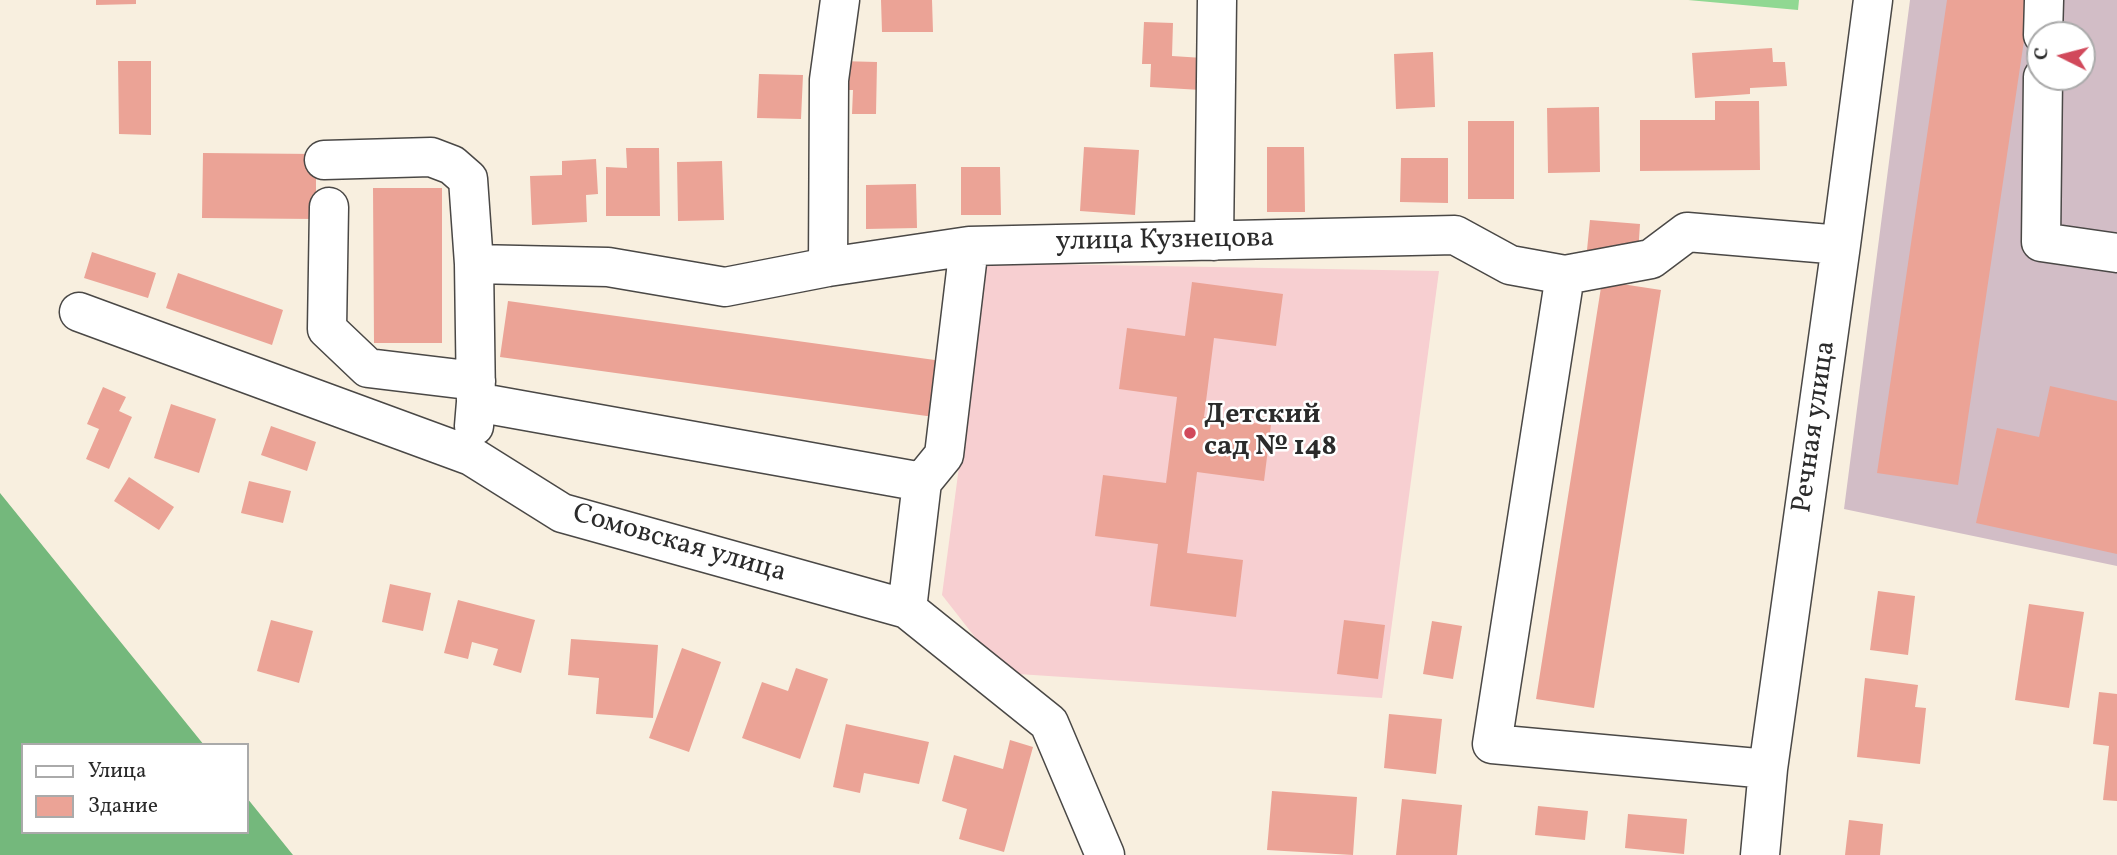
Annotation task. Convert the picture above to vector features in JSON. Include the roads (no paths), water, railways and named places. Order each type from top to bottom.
[{"type":"street","points":[[828,267],[829,80],[840,0]]},
{"type":"street","points":[[1214,240],[1217,0]]},
{"type":"street","name":"Речная улица","points":[[1760,855],[1768,769],[1842,245],[1873,0]]},
{"type":"street","points":[[2043,21],[2044,0]]},
{"type":"street","points":[[2043,91],[2041,242],[2117,253]]},
{"type":"street","points":[[324,160],[431,157],[452,165],[468,179],[474,264],[476,391],[471,456]]},
{"type":"street","points":[[329,206],[327,330],[368,368],[922,482]]},
{"type":"street","name":"улица Кузнецова","points":[[474,264],[608,267],[726,287],[828,267],[969,246],[1455,235],[1510,265],[1566,275],[1651,260],[1687,232],[1842,245]]},
{"type":"street","points":[[907,610],[922,482],[944,455],[969,246]]},
{"type":"street","points":[[1566,275],[1492,744],[1768,769]]},
{"type":"street","name":"Сомовская улица","points":[[79,312],[471,456],[562,513],[907,610],[1049,723],[1105,855]]},
{"type":"place","name":"Детский сад № 148","points":[[1190,433]]}]
